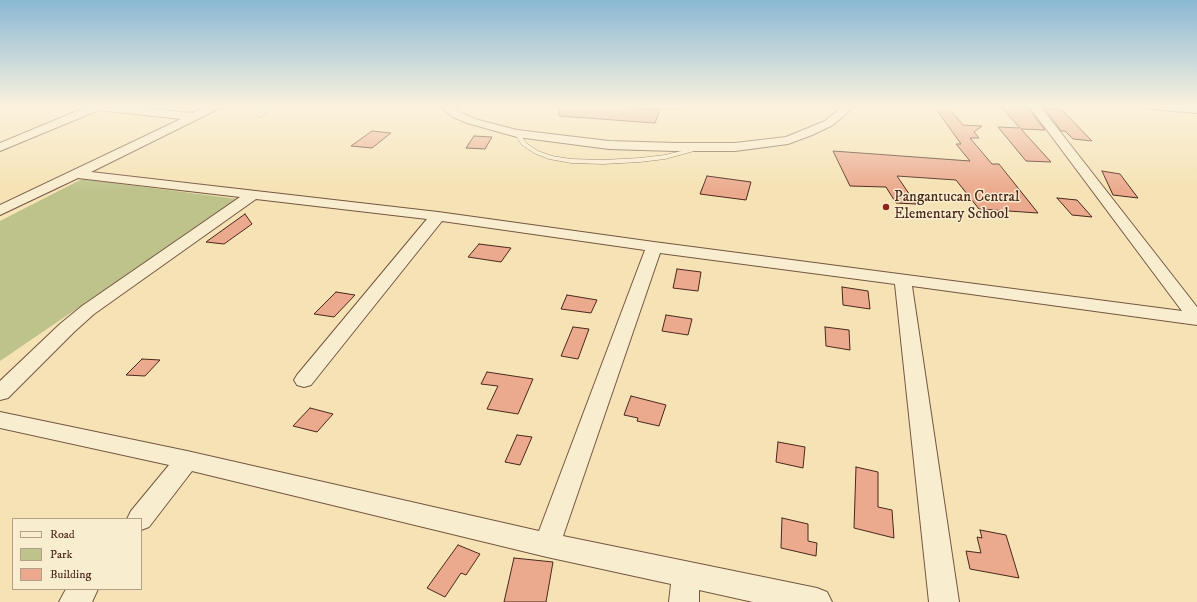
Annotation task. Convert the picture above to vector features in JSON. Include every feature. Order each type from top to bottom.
[{"type":"street","points":[[0,147],[31,134]]},
{"type":"street","points":[[0,211],[159,134]]},
{"type":"street","points":[[524,134],[609,145],[703,148],[764,144],[788,140],[805,134]]},
{"type":"street","points":[[1055,134],[1197,319]]},
{"type":"street","points":[[77,174],[438,216],[654,248],[1197,319]]},
{"type":"street","points":[[0,394],[67,328],[88,310],[252,195]]},
{"type":"street","points":[[304,380],[438,216]]},
{"type":"street","points":[[547,545],[654,248]]},
{"type":"street","points":[[903,281],[944,602]]},
{"type":"street","points":[[2,423],[187,460],[547,545],[817,602]]},
{"type":"street","points":[[141,518],[187,460]]},
{"type":"street","points":[[684,602],[686,574]]},
{"type":"street","points":[[74,602],[83,590]]},
{"type":"lane","points":[[518,134],[524,144],[536,152],[551,158],[571,161],[603,162],[640,160],[665,157],[703,148]]},
{"type":"green space","points":[[82,179],[238,199],[0,361],[0,221]]},
{"type":"building","points":[[368,134],[390,134],[372,148],[351,146]]},
{"type":"building","points":[[954,134],[976,134],[979,138],[970,138],[992,164],[999,164],[1038,213],[979,209],[956,180],[897,176],[916,204],[896,203],[886,187],[850,186],[833,151],[970,161],[956,144],[961,144]]},
{"type":"building","points":[[1004,134],[1026,134],[1051,162],[1026,161]]},
{"type":"building","points":[[1068,134],[1085,134],[1092,141],[1073,139]]},
{"type":"building","points":[[474,136],[492,137],[485,149],[466,148]]},
{"type":"building","points":[[1102,171],[1120,174],[1138,198],[1113,195]]},
{"type":"building","points":[[707,176],[751,182],[746,200],[700,194]]},
{"type":"building","points":[[1057,198],[1077,200],[1092,217],[1072,215]]},
{"type":"building","points":[[245,214],[252,224],[224,244],[206,242]]},
{"type":"building","points":[[479,244],[511,248],[501,262],[468,257]]},
{"type":"building","points":[[677,269],[701,272],[698,291],[673,288]]},
{"type":"building","points":[[842,287],[868,291],[870,309],[843,305]]},
{"type":"building","points":[[336,292],[355,295],[334,317],[314,314]]},
{"type":"building","points":[[567,295],[597,300],[591,313],[561,309]]},
{"type":"building","points":[[666,315],[692,319],[688,335],[662,331]]},
{"type":"building","points":[[573,327],[589,329],[578,359],[561,356]]},
{"type":"building","points":[[825,327],[849,330],[850,350],[826,346]]},
{"type":"building","points":[[142,359],[160,360],[145,376],[126,375]]},
{"type":"building","points":[[487,372],[533,379],[518,414],[487,409],[498,386],[481,384]]},
{"type":"building","points":[[631,396],[666,405],[659,426],[637,421],[638,418],[624,415]]},
{"type":"building","points":[[310,408],[333,414],[317,432],[293,426]]},
{"type":"building","points":[[517,435],[532,437],[520,465],[505,462]]},
{"type":"building","points":[[778,442],[805,447],[803,468],[776,462]]},
{"type":"building","points":[[856,467],[878,472],[878,507],[892,510],[894,538],[854,528]]},
{"type":"building","points":[[782,518],[808,524],[808,541],[817,543],[816,556],[781,548]]},
{"type":"building","points":[[980,530],[1006,535],[1019,578],[970,569],[966,551],[981,553],[977,537],[982,538]]},
{"type":"building","points":[[458,545],[480,554],[466,575],[461,573],[445,597],[427,588]]},
{"type":"building","points":[[514,558],[553,562],[546,602],[504,602]]},
{"type":"place","name":"Pangantucan Central Elementary School","points":[[886,207]]}]
